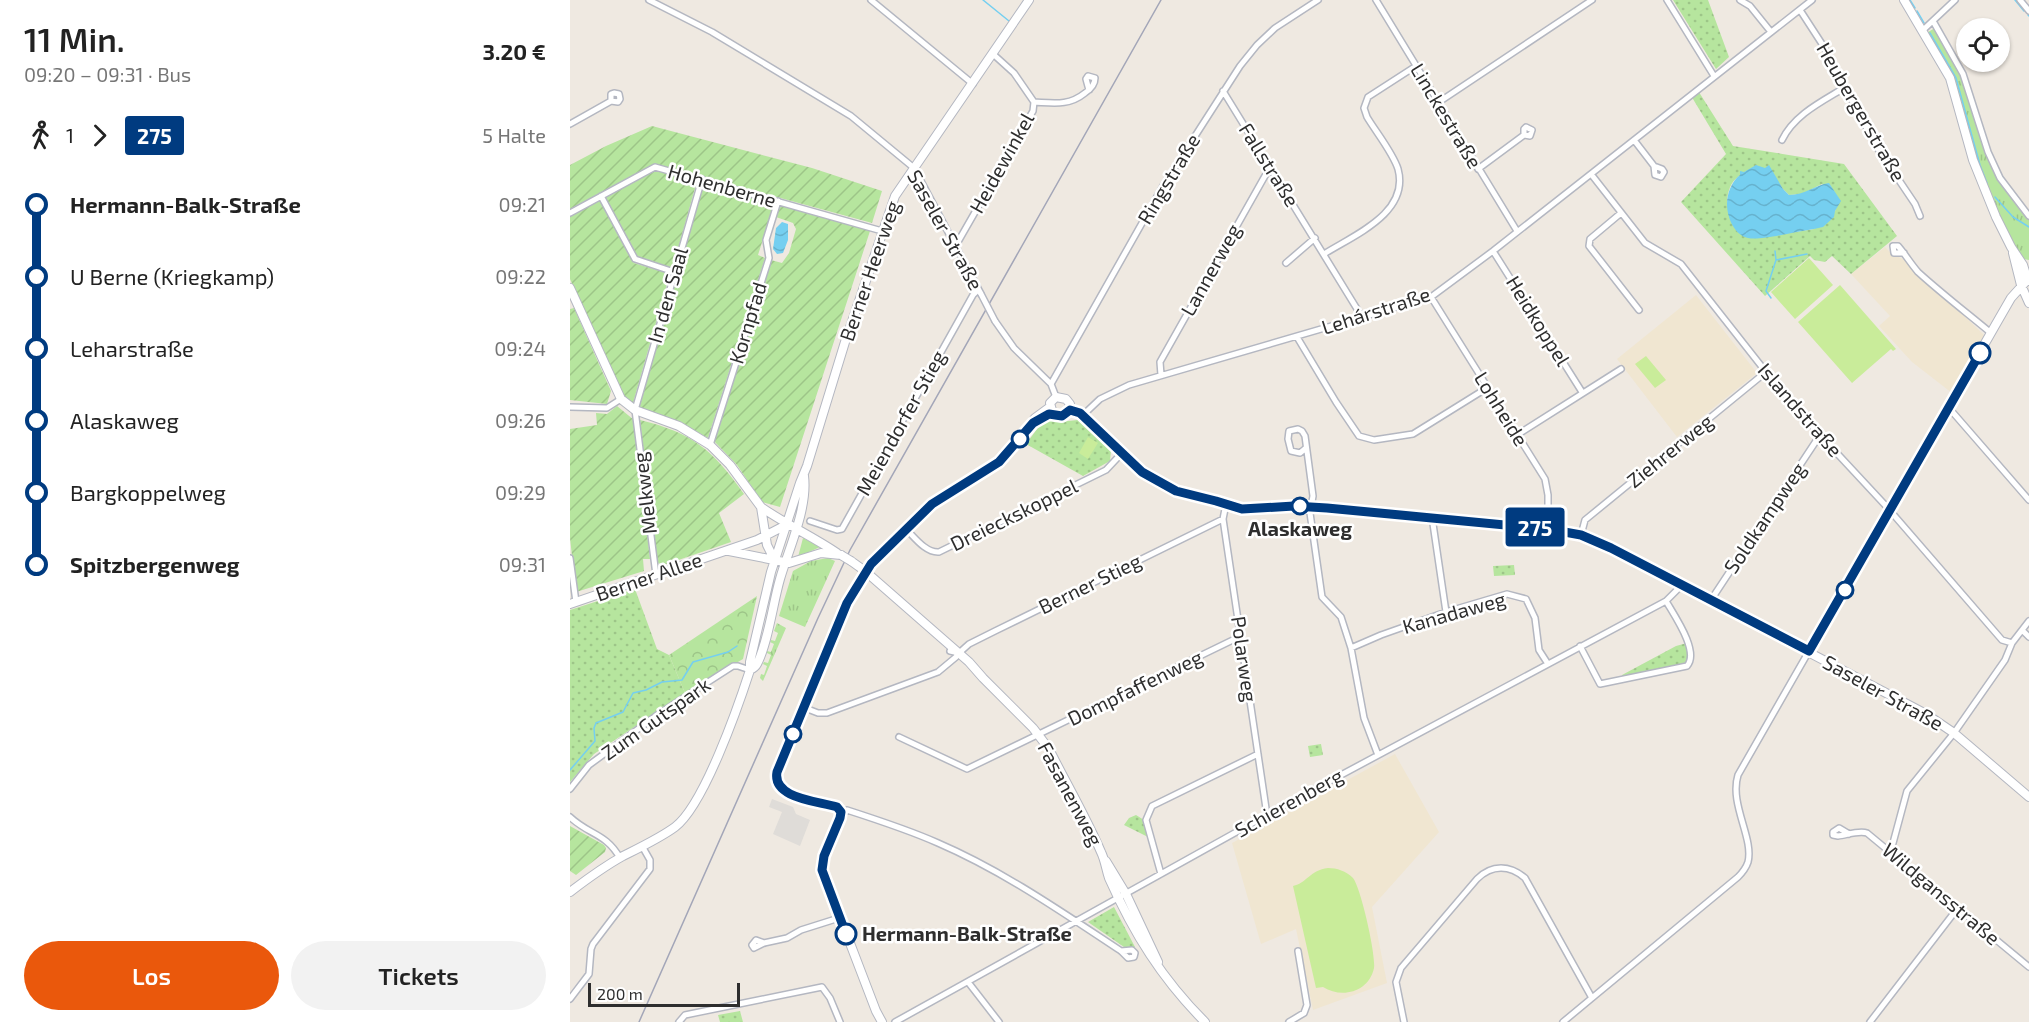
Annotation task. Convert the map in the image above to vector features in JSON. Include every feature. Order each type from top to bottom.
[{"type":"street","name":"Saseler Straße","points":[[649,0],[712,32],[851,116],[914,168],[995,321],[1014,348],[1051,384],[1056,397],[1066,399],[1070,404],[1070,410],[1083,415],[1142,472],[1165,487],[1185,495],[1251,510],[1286,506],[1311,507],[1548,529],[1581,535],[1611,548],[1926,714],[1954,733],[2029,797]]},
{"type":"street","points":[[871,0],[973,84]]},
{"type":"street","name":"Berner Heerweg","points":[[570,892],[621,858],[675,827],[692,809],[730,726],[750,670],[767,589],[786,525],[895,196],[1029,0]]},
{"type":"street","name":"Ringstraße","points":[[1051,384],[1163,186],[1223,91],[1257,45],[1294,14],[1317,0]]},
{"type":"street","name":"Linckestraße","points":[[1376,0],[1517,231]]},
{"type":"street","points":[[1439,102],[1592,0]]},
{"type":"street","points":[[1667,0],[1714,76]]},
{"type":"street","points":[[1740,0],[1750,3],[1771,32]]},
{"type":"street","name":"Lehárstraße","points":[[1083,415],[1109,393],[1129,385],[1431,297],[1493,251],[1812,0]]},
{"type":"street","points":[[1904,0],[1950,78],[1973,160],[1996,218],[2027,281],[2029,303]]},
{"type":"street","points":[[1923,31],[1954,0]]},
{"type":"street","points":[[2020,0],[2029,11]]},
{"type":"street","name":"Heubergerstraße","points":[[1800,10],[1824,47],[1876,146],[1915,204],[1920,216]]},
{"type":"street","points":[[1933,21],[1963,74],[1980,130],[2000,178],[2029,216]]},
{"type":"street","name":"Heidewinkel","points":[[955,247],[1033,111],[1034,102],[1014,73],[993,54]]},
{"type":"street","points":[[1324,254],[1384,216],[1396,201],[1400,183],[1397,167],[1366,117],[1365,108],[1368,97],[1416,66]]},
{"type":"street","points":[[1782,140],[1788,129],[1803,115],[1844,88]]},
{"type":"street","points":[[1034,102],[1067,103],[1078,99],[1089,90]]},
{"type":"street","name":"Fallstraße","points":[[1223,91],[1362,317]]},
{"type":"street","points":[[570,124],[611,101]]},
{"type":"street","points":[[1478,169],[1524,135]]},
{"type":"street","points":[[1634,140],[1654,166]]},
{"type":"street","name":"Hohenberne","points":[[570,213],[655,167],[882,231]]},
{"type":"street","name":"Lannerweg","points":[[1161,375],[1160,362],[1269,167]]},
{"type":"street","name":"Islandstraße","points":[[1591,174],[1645,243],[1681,264],[1766,372],[1820,435],[1890,511],[2002,640],[2012,643]]},
{"type":"street","name":"In den Saal","points":[[635,410],[702,179]]},
{"type":"street","points":[[601,196],[635,259],[675,272]]},
{"type":"street","name":"Kornpfad","points":[[710,444],[769,258],[766,240],[778,201]]},
{"type":"street","points":[[1621,213],[1590,239],[1589,246],[1639,310]]},
{"type":"street","points":[[1286,263],[1315,238]]},
{"type":"street","name":"Heidkoppel","points":[[1493,251],[1582,392]]},
{"type":"street","points":[[1904,253],[1917,270],[1991,333]]},
{"type":"street","points":[[1563,1022],[1738,878],[1746,867],[1749,855],[1736,793],[1738,774],[1991,333],[2027,281]]},
{"type":"street","points":[[570,288],[573,303],[621,399],[635,410],[679,426],[710,444],[730,465],[761,507],[768,548],[775,561]]},
{"type":"street","name":"Meiendorfer Stieg","points":[[810,521],[837,530],[842,529],[973,295],[979,292]]},
{"type":"street","name":"Lohheide","points":[[1431,297],[1545,479],[1548,495],[1548,529]]},
{"type":"street","points":[[1297,337],[1359,436],[1374,440],[1413,434],[1487,388]]},
{"type":"street","points":[[1517,435],[1621,369]]},
{"type":"street","name":"Ziehrerweg","points":[[1581,535],[1585,520],[1766,372]]},
{"type":"street","points":[[882,1022],[823,876],[822,864],[841,812],[837,807],[794,795],[779,787],[776,781],[777,772],[847,603],[865,571],[932,504],[999,462],[1033,423],[1051,410],[1052,401],[1056,397]]},
{"type":"street","points":[[570,407],[607,408],[621,399]]},
{"type":"street","points":[[1949,408],[2029,500]]},
{"type":"street","name":"Melkweg","points":[[635,410],[656,575]]},
{"type":"street","points":[[1051,410],[1062,416],[1070,410]]},
{"type":"street","points":[[1306,448],[1300,453],[1291,451],[1289,431],[1294,429],[1302,431],[1305,436],[1313,496],[1310,513],[1322,597],[1341,617],[1351,648],[1364,718],[1378,754]]},
{"type":"street","name":"Soldkampweg","points":[[1711,600],[1820,435]]},
{"type":"street","name":"Dreieckskoppel","points":[[906,529],[927,549],[939,552],[1106,470],[1122,453]]},
{"type":"street","name":"Berner Heerweg","points":[[750,670],[756,665],[761,650],[796,529],[804,490],[804,474]]},
{"type":"street","name":"Polarweg","points":[[1226,504],[1223,519],[1268,814]]},
{"type":"street","name":"Fasanenweg","points":[[761,507],[786,525],[865,571],[922,623],[929,626],[955,654],[979,672],[982,678],[1039,735],[1049,749],[1105,860],[1108,876],[1122,896],[1161,970],[1180,996],[1205,1022]]},
{"type":"street","points":[[1432,517],[1446,612]]},
{"type":"street","name":"Berner Stieg","points":[[805,708],[818,713],[827,713],[938,672],[955,654],[969,644],[1223,519]]},
{"type":"street","name":"Berner Allee","points":[[573,603],[728,551],[786,525]]},
{"type":"street","name":"Berner Allee","points":[[728,551],[792,563],[822,553],[841,555]]},
{"type":"street","points":[[570,558],[573,603]]},
{"type":"street","name":"Schierenberg","points":[[895,1022],[1268,814],[1666,601],[1682,585]]},
{"type":"street","name":"Kanadaweg","points":[[1351,648],[1380,635],[1446,612],[1507,594],[1526,599],[1534,618],[1539,650],[1548,664]]},
{"type":"street","points":[[1580,646],[1600,684],[1687,666],[1691,658],[1689,643],[1666,601]]},
{"type":"street","points":[[1887,850],[1893,843],[1907,791],[1954,733],[2005,660],[2012,643],[2029,621]]},
{"type":"street","points":[[2022,630],[2029,637]]},
{"type":"street","name":"Dompfaffenweg","points":[[899,737],[967,769],[1241,636]]},
{"type":"street","name":"Zum Gutspark","points":[[570,789],[589,765],[696,690],[733,666],[750,670]]},
{"type":"street","points":[[1161,874],[1146,820],[1152,806],[1258,754]]},
{"type":"street","points":[[841,812],[847,810],[884,821],[938,843],[1003,876],[1121,951]]},
{"type":"street","points":[[570,818],[610,842],[621,858]]},
{"type":"street","name":"Wildgansstraße","points":[[1849,834],[1865,832],[2029,967]]},
{"type":"street","points":[[570,999],[589,974],[593,944],[650,869],[650,860],[642,846]]},
{"type":"street","points":[[1404,1022],[1395,982],[1401,968],[1483,872],[1497,867],[1510,869],[1525,878],[1592,998]]},
{"type":"street","points":[[1870,1022],[1957,909]]},
{"type":"street","points":[[764,943],[787,938],[801,930],[839,918]]},
{"type":"street","points":[[1289,1022],[1304,1013],[1307,1005],[1298,951]]},
{"type":"street","points":[[968,982],[999,1022]]},
{"type":"street","points":[[679,1022],[685,1015],[822,987],[830,998],[840,1022]]},
{"type":"shaded area","points":[[1885,247],[1892,254],[1907,261],[1984,335],[1952,393],[1912,362],[1879,326],[1890,316],[1851,274]]},
{"type":"shaded area","points":[[1696,295],[1757,373],[1677,437],[1617,359]]},
{"type":"shaded area","points":[[1395,754],[1439,832],[1372,907],[1387,983],[1313,1010],[1296,929],[1261,944],[1232,843]]},
{"type":"shaded area","points":[[772,799],[793,807],[796,814],[810,820],[800,846],[773,834],[782,812],[769,807]]},
{"type":"green space","points":[[1673,0],[1708,0],[1729,57],[1716,69]]},
{"type":"green space","points":[[1935,28],[1956,67],[1956,72],[1959,72],[1962,78],[1983,148],[2019,209],[2029,219],[2029,260],[2023,259],[2007,234],[1976,157],[1955,81],[1928,32]]},
{"type":"green space","points":[[1697,89],[1733,146],[1844,164],[1897,236],[1851,274],[1832,256],[1825,262],[1814,260],[1810,256],[1765,296],[1681,202],[1726,154],[1690,94]],"holes":[[[1769,169],[1789,195],[1802,194],[1822,184],[1838,197],[1835,211],[1814,229],[1758,238],[1727,204],[1728,195],[1737,177],[1749,172]]]},
{"type":"green space","points":[[652,126],[812,168],[882,191],[872,223],[655,164],[570,209],[570,165]]},
{"type":"green space","points":[[657,170],[697,181],[671,268],[639,259],[634,255],[605,199],[606,196]]},
{"type":"green space","points":[[704,182],[774,204],[758,255],[765,258],[708,438],[677,421],[639,408]]},
{"type":"green space","points":[[598,201],[634,263],[670,274],[633,403],[619,390],[570,279],[570,216]]},
{"type":"green space","points":[[779,204],[870,231],[780,507],[762,502],[737,465],[714,441],[771,260],[782,263],[789,253],[796,229],[793,223],[776,217]]},
{"type":"green space","points":[[1809,258],[1833,285],[1795,319],[1771,292]]},
{"type":"green space","points":[[1840,285],[1896,349],[1893,351],[1891,349],[1852,383],[1798,322]]},
{"type":"green space","points":[[574,308],[611,391],[607,404],[570,400],[570,309]]},
{"type":"green space","points":[[1646,356],[1666,380],[1655,388],[1635,364]]},
{"type":"green space","points":[[617,406],[634,420],[650,559],[643,559],[644,571],[576,592],[570,538],[570,429],[597,425],[596,413],[607,414]]},
{"type":"green space","points":[[640,420],[674,431],[700,445],[733,479],[744,494],[719,513],[731,542],[661,566],[656,560]]},
{"type":"green space","points":[[1047,420],[1058,422],[1078,420],[1109,446],[1110,461],[1083,476],[1026,444],[1040,425]]},
{"type":"green space","points":[[1088,437],[1098,443],[1088,459],[1079,453]]},
{"type":"green space","points":[[803,538],[820,547],[798,557]]},
{"type":"green space","points":[[828,558],[835,561],[805,627],[779,616],[793,571],[811,561]]},
{"type":"green space","points":[[1514,565],[1515,575],[1494,576],[1493,566]]},
{"type":"green space","points":[[635,589],[657,649],[669,655],[685,693],[594,754],[570,782],[570,610]]},
{"type":"green space","points":[[757,596],[743,659],[685,693],[669,655]]},
{"type":"green space","points":[[777,623],[786,628],[763,681],[760,678],[761,674],[764,675],[767,666],[763,664],[768,663],[771,655],[767,651],[771,652],[774,644],[770,642],[775,641],[778,633],[774,631]]},
{"type":"green space","points":[[1687,643],[1689,657],[1686,664],[1622,678],[1622,675],[1676,646]]},
{"type":"green space","points":[[1321,744],[1323,755],[1310,757],[1308,746]]},
{"type":"green space","points":[[1136,815],[1144,820],[1148,837],[1124,825],[1129,818]]},
{"type":"green space","points":[[570,826],[606,848],[605,852],[576,875],[570,871]]},
{"type":"green space","points":[[1328,868],[1341,870],[1353,878],[1364,907],[1373,950],[1374,968],[1367,983],[1361,988],[1346,993],[1330,991],[1323,987],[1316,988],[1293,886],[1317,871]]},
{"type":"green space","points":[[1114,907],[1135,947],[1124,947],[1088,922]]},
{"type":"green space","points":[[740,1011],[743,1022],[720,1022],[718,1015]]},
{"type":"water","points":[[1756,165],[1765,168],[1769,165],[1789,195],[1829,183],[1841,201],[1834,217],[1823,227],[1814,229],[1754,239],[1743,236],[1730,220],[1727,209],[1728,196],[1740,171],[1744,172]]},
{"type":"water","points":[[782,222],[788,224],[788,240],[783,253],[777,254],[773,249],[776,228]]},
{"type":"waterway","points":[[983,0],[1009,21]]},
{"type":"waterway","points":[[1910,0],[1915,8]]},
{"type":"waterway","points":[[2015,0],[2024,11]]},
{"type":"waterway","points":[[1917,11],[1924,23]]},
{"type":"waterway","points":[[1930,33],[1956,78],[1987,183]]},
{"type":"waterway","points":[[1995,197],[2013,217],[2029,227]]},
{"type":"waterway","points":[[1775,251],[1776,260],[1807,254]]},
{"type":"waterway","points":[[1771,298],[1766,291],[1776,260]]},
{"type":"waterway","points":[[570,770],[595,741],[596,723],[623,712],[633,693],[646,690],[662,682],[682,680],[693,662],[728,652],[737,646]]},
{"type":"railway","points":[[639,1022],[850,550],[1161,0]]},
{"type":"bus line","name":"275","points":[[846,934],[822,870],[824,856],[841,812],[832,805],[781,790],[776,781],[777,772],[847,603],[865,571],[925,510],[999,462],[1012,450],[1033,423],[1044,416],[1053,414],[1059,417],[1070,410],[1080,413],[1142,472],[1158,483],[1185,495],[1239,508],[1255,510],[1286,506],[1327,508],[1561,530],[1581,535],[1611,548],[1809,651],[1980,353]]},
{"type":"place","name":"Alaskaweg","points":[[1300,506]]},
{"type":"place","name":"Hermann-Balk-Straße","points":[[846,934]]}]
